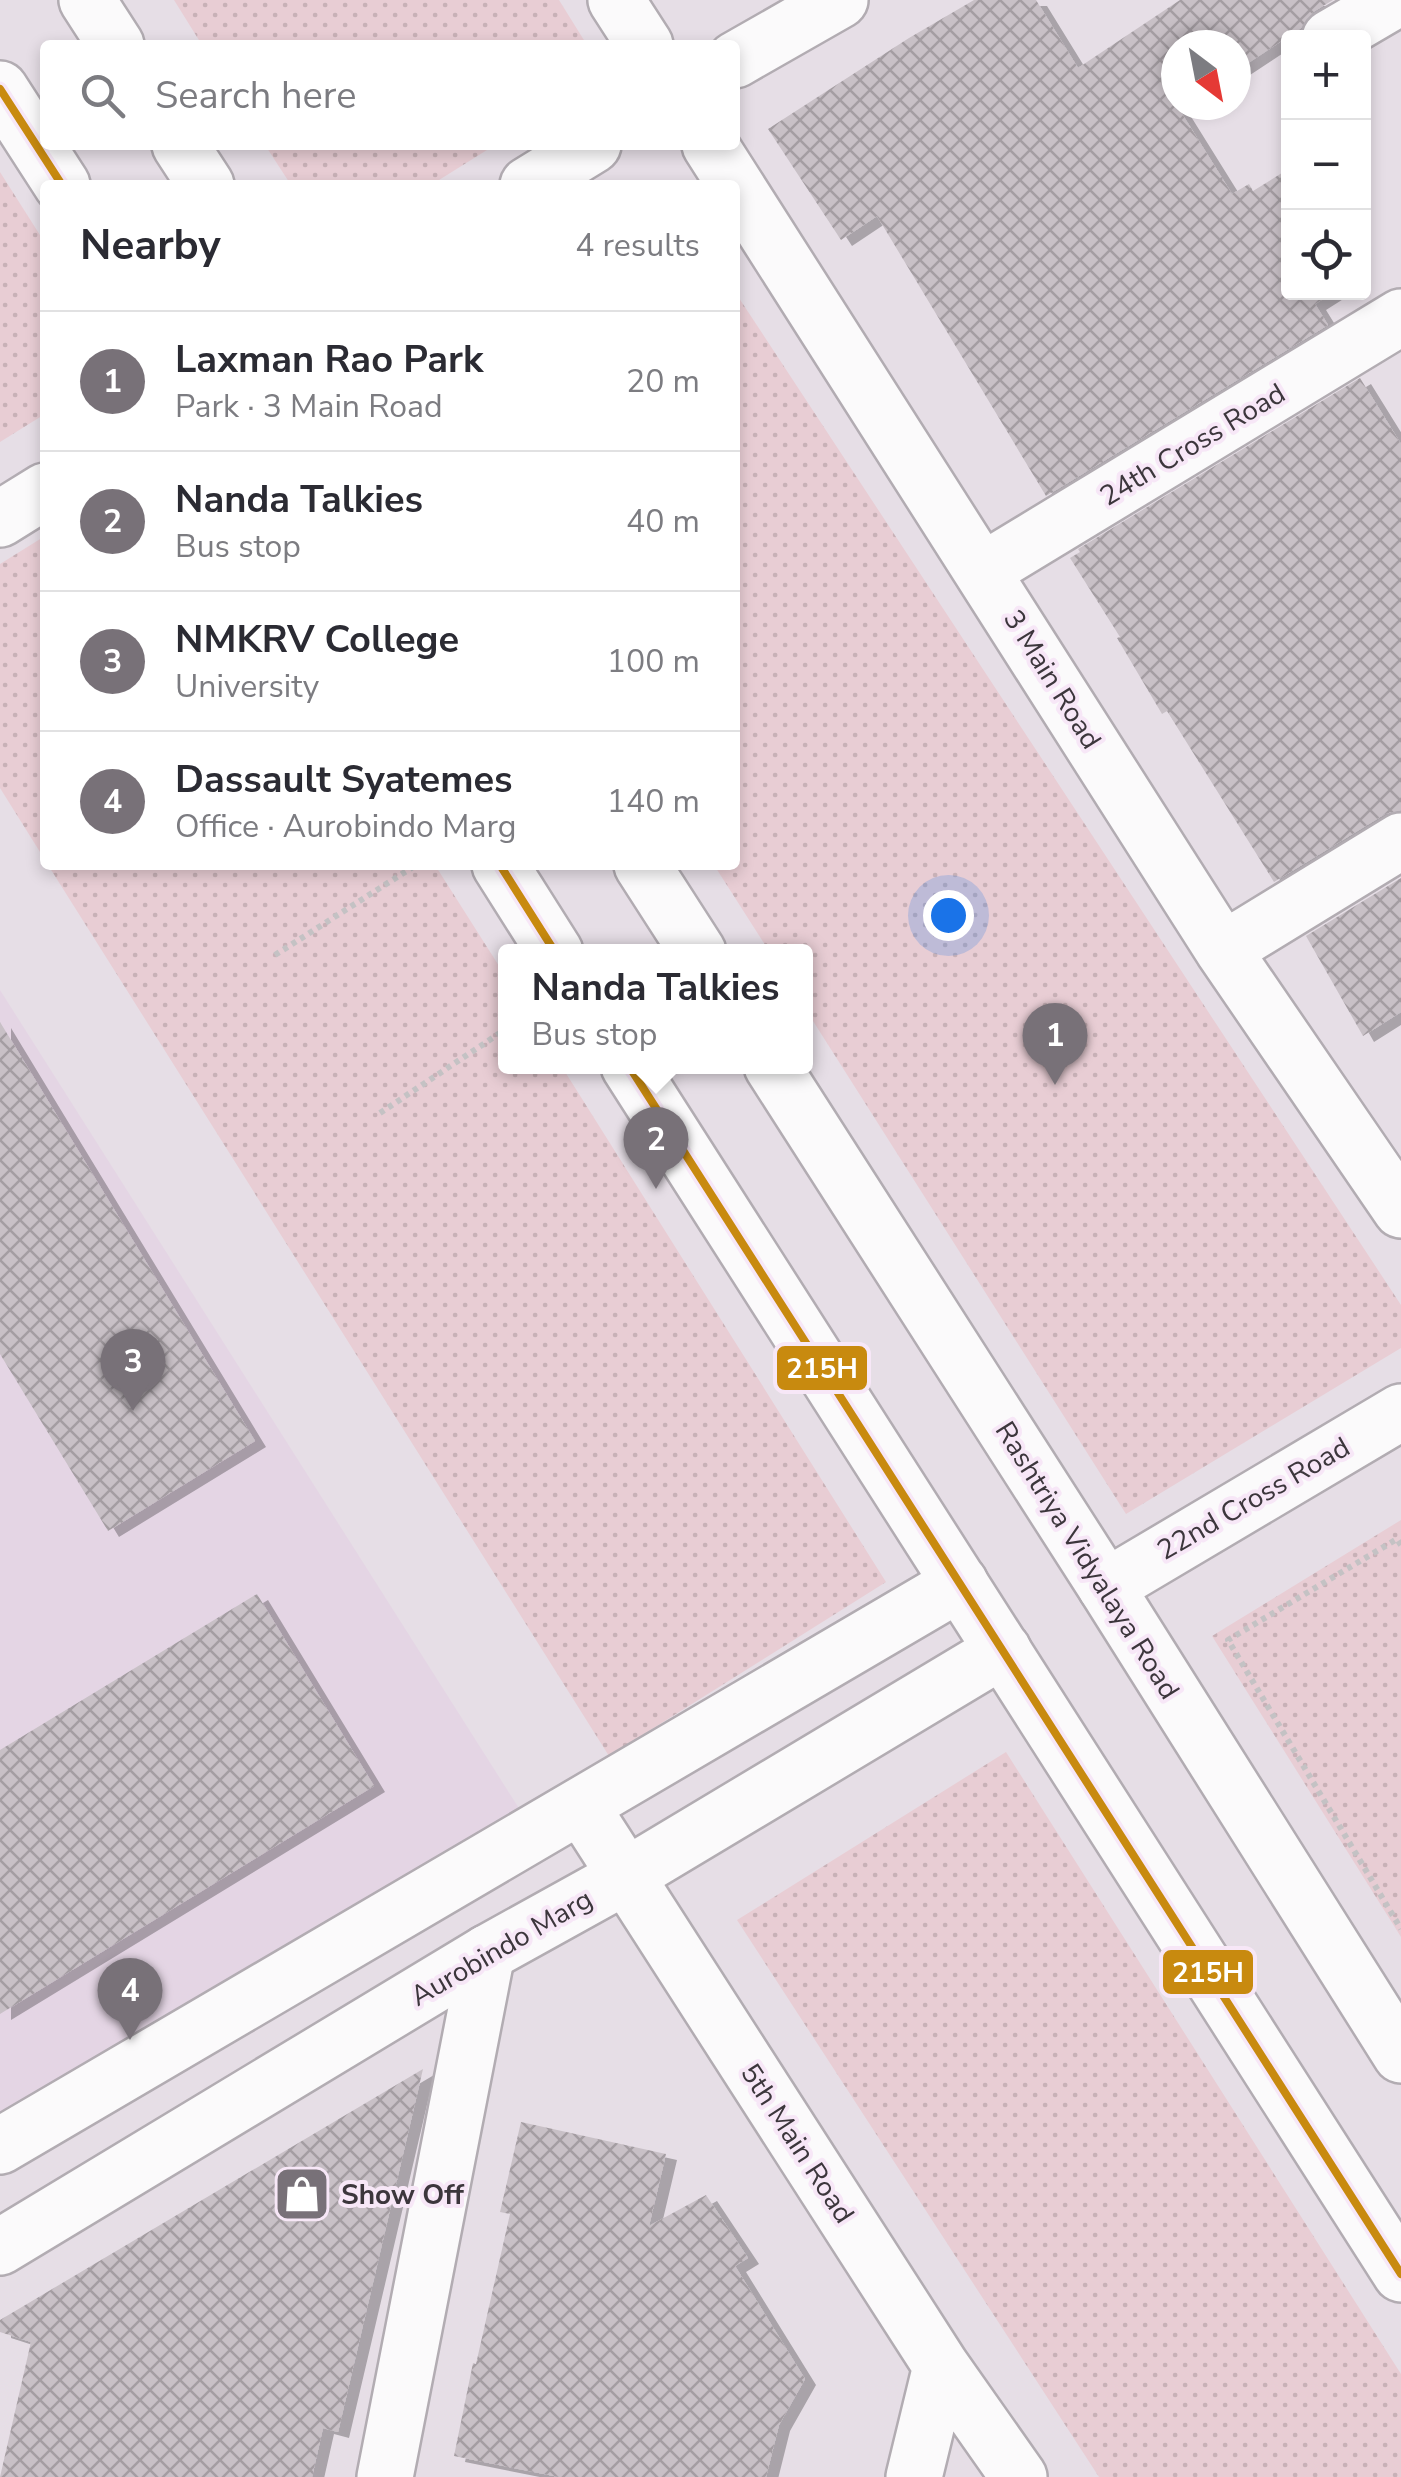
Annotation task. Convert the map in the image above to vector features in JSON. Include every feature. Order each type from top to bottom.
[{"type":"street","points":[[87,0],[113,40]]},
{"type":"street","points":[[616,0],[643,40]]},
{"type":"street","points":[[740,57],[840,0]]},
{"type":"street","points":[[1344,30],[1396,0]]},
{"type":"street","points":[[0,89],[59,180]]},
{"type":"street","points":[[183,150],[203,180]]},
{"type":"street","points":[[536,180],[585,150]]},
{"type":"street","name":"3 Main Road","points":[[713,150],[733,180]]},
{"type":"street","name":"3 Main Road","points":[[740,192],[1223,950],[1401,1210]]},
{"type":"street","name":"24th Cross Road","points":[[984,570],[1401,317]]},
{"type":"street","points":[[0,519],[40,494]]},
{"type":"street","points":[[1223,950],[1401,841]]},
{"type":"street","points":[[503,870],[550,944]]},
{"type":"street","points":[[645,870],[693,944]]},
{"type":"street","points":[[634,1074],[1401,2274]]},
{"type":"street","name":"Rashtriya Vidyalaya Road","points":[[777,1074],[1401,2055]]},
{"type":"street","name":"22nd Cross Road","points":[[1106,1587],[1401,1412]]},
{"type":"street","points":[[0,2146],[960,1582]]},
{"type":"street","name":"Aurobindo Marg","points":[[0,2247],[486,1953],[626,1876],[1004,1650]]},
{"type":"street","name":"5th Main Road","points":[[580,1806],[942,2366],[1019,2477]]},
{"type":"street","points":[[385,2477],[486,1953]]},
{"type":"street","points":[[914,2477],[942,2366]]},
{"type":"path","points":[[275,955],[408,870]]},
{"type":"path","points":[[380,1113],[498,1034]]},
{"type":"path","points":[[1401,1545],[1397,1539],[1228,1640],[1401,1929]]},
{"type":"shaded area","points":[[174,0],[559,0],[584,40],[199,40]]},
{"type":"shaded area","points":[[268,150],[487,150],[439,180],[288,180]]},
{"type":"shaded area","points":[[0,172],[40,235],[40,417],[0,442]]},
{"type":"shaded area","points":[[740,300],[1401,1305],[1401,1348],[1126,1514],[813,1021],[813,944],[765,944],[717,870],[740,870]]},
{"type":"shaded area","points":[[40,539],[40,852],[0,788],[0,564]]},
{"type":"shaded area","points":[[51,870],[438,870],[498,964],[498,1074],[566,1074],[886,1582],[609,1756]]},
{"type":"shaded area","points":[[0,990],[534,1832],[0,2170]]},
{"type":"shaded area","points":[[1401,1520],[1401,1937],[1212,1636]]},
{"type":"shaded area","points":[[1006,1752],[1401,2374],[1401,2477],[1099,2477],[737,1920]]},
{"type":"building","points":[[974,0],[1036,0],[1078,68],[1180,0],[1333,0],[1313,12],[1298,30],[1281,30],[1281,41],[1251,61],[1251,30],[1161,30],[1161,120],[1186,120],[1232,194],[1249,184],[1253,191],[1281,174],[1281,300],[1321,300],[1315,304],[1328,325],[1046,496],[877,216],[841,240],[768,129]]},
{"type":"building","points":[[1360,378],[1401,444],[1401,810],[1385,814],[1274,882],[1167,711],[1162,714],[1070,558],[1080,552],[1078,549]]},
{"type":"building","points":[[1401,878],[1401,1012],[1363,1036],[1306,936]]},
{"type":"building","points":[[0,1022],[255,1441],[108,1531],[0,1354]]},
{"type":"building","points":[[257,1594],[374,1786],[0,2014],[0,1750]]},
{"type":"building","name":"Show Off","points":[[423,2069],[338,2432],[323,2428],[312,2477],[0,2477],[31,2342],[0,2332],[0,2320]]},
{"type":"building","points":[[521,2122],[666,2154],[649,2226],[706,2195],[748,2258],[735,2266],[805,2379],[779,2425],[766,2477],[559,2477],[454,2456],[510,2214],[500,2212]]},
{"type":"transit line","name":"215H","points":[[0,89],[59,180]]},
{"type":"transit line","name":"215H","points":[[503,870],[550,944]]},
{"type":"transit line","name":"215H","points":[[634,1074],[1401,2274]]},
{"type":"place","name":"Laxman Rao Park","points":[[1055,1085]]},
{"type":"place","name":"Nanda Talkies","points":[[656,1189]]},
{"type":"place","name":"NMKRV College","points":[[133,1411]]},
{"type":"place","name":"Dassault Syatemes","points":[[130,2040]]},
{"type":"place","name":"Show Off","points":[[302,2194]]}]
